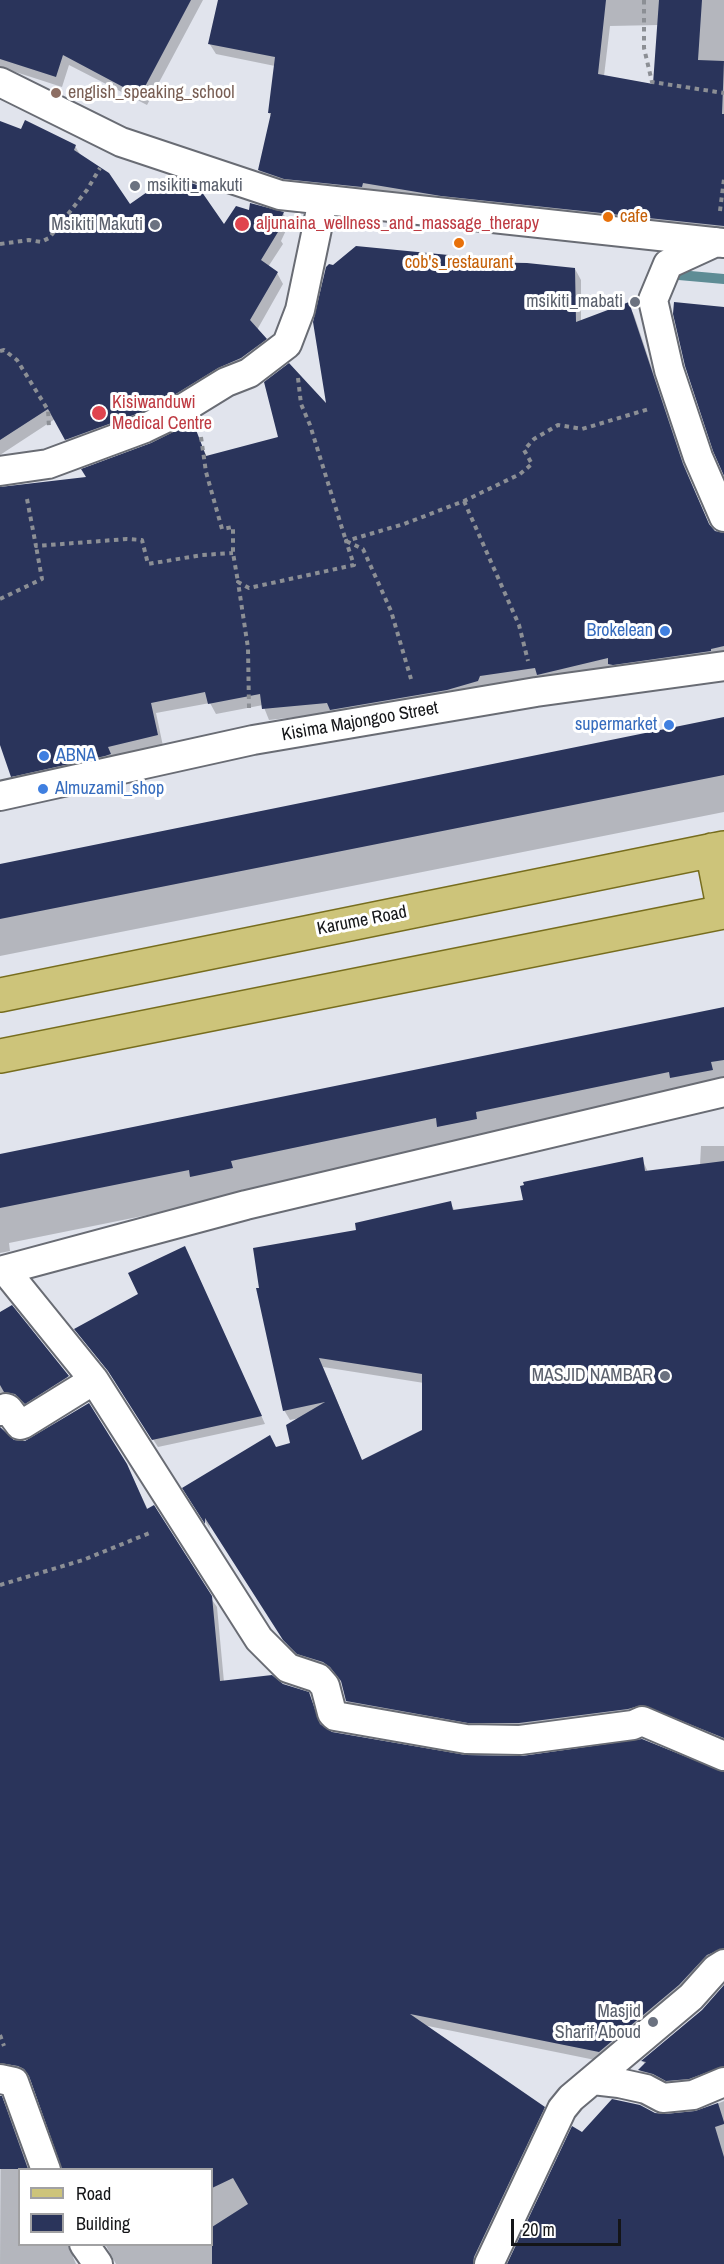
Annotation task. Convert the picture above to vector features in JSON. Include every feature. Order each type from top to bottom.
[{"type":"main road","points":[[0,1056],[724,912],[718,849]]},
{"type":"main road","name":"Karume Road","points":[[0,995],[718,849]]},
{"type":"street","points":[[0,82],[121,142],[280,195],[720,242]]},
{"type":"street","points":[[23,468],[144,428],[203,398],[226,382],[249,373],[287,344],[300,310],[323,200]]},
{"type":"street","points":[[720,242],[668,264],[653,300],[669,370],[698,457],[724,517]]},
{"type":"street","name":"Kisima Majongoo Street","points":[[0,796],[253,740],[536,692],[724,666]]},
{"type":"street","points":[[724,1092],[246,1205],[3,1271],[94,1380],[259,1639],[288,1668],[318,1678],[325,1686],[332,1713],[335,1716],[466,1739],[520,1740],[633,1725],[642,1721],[724,1756]]},
{"type":"street","points":[[0,1411],[8,1409],[20,1425],[94,1380]]},
{"type":"street","points":[[489,2264],[562,2109],[571,2098],[691,1997],[716,1969],[724,1964]]},
{"type":"street","points":[[0,2079],[14,2082],[46,2168]]},
{"type":"street","points":[[593,2080],[646,2089],[663,2098],[693,2096],[724,2082]]},
{"type":"street","points":[[85,2246],[98,2264]]},
{"type":"path","points":[[644,0],[644,48],[652,82],[724,93]]},
{"type":"path","points":[[0,244],[29,240],[41,242],[49,238],[87,190],[107,155],[121,142]]},
{"type":"path","points":[[238,582],[249,588],[354,565],[301,404],[298,380],[287,344]]},
{"type":"path","points":[[0,351],[4,350],[17,360],[48,410],[51,445],[23,468],[42,579],[0,599]]},
{"type":"path","points":[[203,398],[211,426],[201,437],[204,448],[202,453],[222,529],[233,527],[233,553],[248,648],[249,711],[253,740]]},
{"type":"path","points":[[346,541],[404,524],[464,501],[520,474],[532,464],[524,450],[534,439],[558,425],[582,429],[679,400]]},
{"type":"path","points":[[464,501],[519,625],[536,692]]},
{"type":"path","points":[[36,546],[127,539],[142,540],[148,564],[202,555],[233,553]]},
{"type":"path","points":[[346,541],[363,549],[391,611],[420,712]]},
{"type":"path","points":[[0,1585],[112,1549],[148,1534],[180,1516]]},
{"type":"building","points":[[0,0],[191,0],[140,96],[63,55],[56,77],[0,59]]},
{"type":"building","points":[[218,0],[606,0],[598,74],[653,84],[659,0],[702,0],[698,60],[724,61],[722,114],[724,114],[724,226],[441,196],[363,183],[362,187],[284,179],[258,170],[271,113],[268,113],[275,57],[208,44]]},
{"type":"building","points":[[25,120],[76,145],[74,150],[109,173],[130,204],[170,176],[197,185],[224,224],[236,206],[249,210],[250,203],[284,212],[276,229],[278,232],[261,260],[278,272],[250,320],[267,339],[241,358],[218,368],[166,400],[139,413],[65,440],[48,409],[0,440],[0,121],[21,129]]},
{"type":"building","points":[[356,246],[469,257],[469,262],[527,263],[575,268],[576,322],[629,302],[683,464],[709,524],[715,531],[724,533],[724,646],[711,649],[711,651],[613,665],[608,664],[608,658],[537,675],[535,668],[480,676],[478,681],[447,690],[330,710],[327,703],[262,709],[260,694],[208,704],[205,692],[151,703],[158,735],[108,747],[111,754],[105,756],[11,777],[0,745],[0,487],[86,477],[81,469],[151,443],[193,422],[206,456],[278,437],[264,382],[289,363],[326,403],[313,322],[326,267],[329,264],[333,265]]},
{"type":"building","points":[[674,302],[724,307],[724,476],[713,451],[685,366],[673,314]]},
{"type":"building","points":[[724,717],[724,775],[0,919],[0,864]]},
{"type":"building","points":[[724,1007],[724,1060],[711,1062],[713,1070],[670,1078],[669,1072],[476,1112],[477,1119],[437,1127],[436,1118],[231,1161],[233,1168],[190,1177],[189,1170],[0,1208],[0,1154]]},
{"type":"building","points":[[643,1157],[645,1171],[724,1161],[724,1738],[642,1705],[628,1709],[519,1723],[468,1723],[346,1701],[341,1681],[330,1667],[323,1662],[297,1654],[283,1640],[205,1518],[205,1524],[182,1488],[270,1435],[276,1447],[290,1443],[286,1425],[325,1402],[283,1411],[256,1288],[259,1288],[253,1248],[356,1230],[355,1223],[451,1201],[453,1210],[523,1200],[520,1186],[524,1185],[523,1182]],"holes":[[[319,1358],[422,1374],[422,1430],[362,1460]]]},
{"type":"building","points":[[185,1246],[262,1416],[152,1440],[108,1371],[74,1329],[138,1294],[128,1273]]},
{"type":"building","points":[[12,1305],[69,1376],[25,1404],[15,1394],[4,1392],[0,1385],[0,1312]]},
{"type":"building","points":[[89,1403],[127,1464],[147,1509],[154,1505],[212,1596],[220,1681],[272,1675],[283,1684],[309,1692],[320,1724],[332,1732],[466,1755],[522,1756],[642,1739],[724,1772],[724,1948],[707,1955],[679,1985],[599,2052],[410,2014],[545,2107],[474,2257],[473,2264],[212,2264],[213,2226],[248,2204],[233,2178],[213,2188],[213,2168],[62,2168],[29,2076],[24,2069],[18,2066],[0,2063],[0,1427],[14,1440],[25,1441]]},
{"type":"building","points":[[724,1985],[724,2066],[689,2079],[666,2081],[638,2070],[646,2062],[641,2061],[702,2010]]},
{"type":"building","points":[[0,2096],[2,2096],[28,2168],[0,2169]]},
{"type":"building","points":[[612,2099],[640,2105],[655,2113],[665,2114],[695,2111],[718,2103],[724,2122],[715,2127],[724,2157],[724,2264],[507,2264],[572,2126],[582,2132]]},
{"type":"waterway","points":[[679,275],[724,279]]},
{"type":"place","name":"english_speaking_school","points":[[56,93]]},
{"type":"place","name":"msikiti_makuti","points":[[135,186]]},
{"type":"place","name":"cafe","points":[[608,217]]},
{"type":"place","name":"aljunaina_wellness_and_massage_therapy","points":[[242,224]]},
{"type":"place","name":"Msikiti Makuti","points":[[155,225]]},
{"type":"place","name":"cob's_restaurant","points":[[459,243]]},
{"type":"place","name":"msikiti_mabati","points":[[635,302]]},
{"type":"place","name":"Kisiwanduwi Medical Centre","points":[[99,413]]},
{"type":"place","name":"Brokelean","points":[[665,631]]},
{"type":"place","name":"supermarket","points":[[669,725]]},
{"type":"place","name":"ABNA","points":[[44,756]]},
{"type":"place","name":"Almuzamil_shop","points":[[43,789]]},
{"type":"place","name":"MASJID NAMBAR","points":[[665,1376]]},
{"type":"place","name":"Masjid Sharif Aboud","points":[[653,2022]]}]
